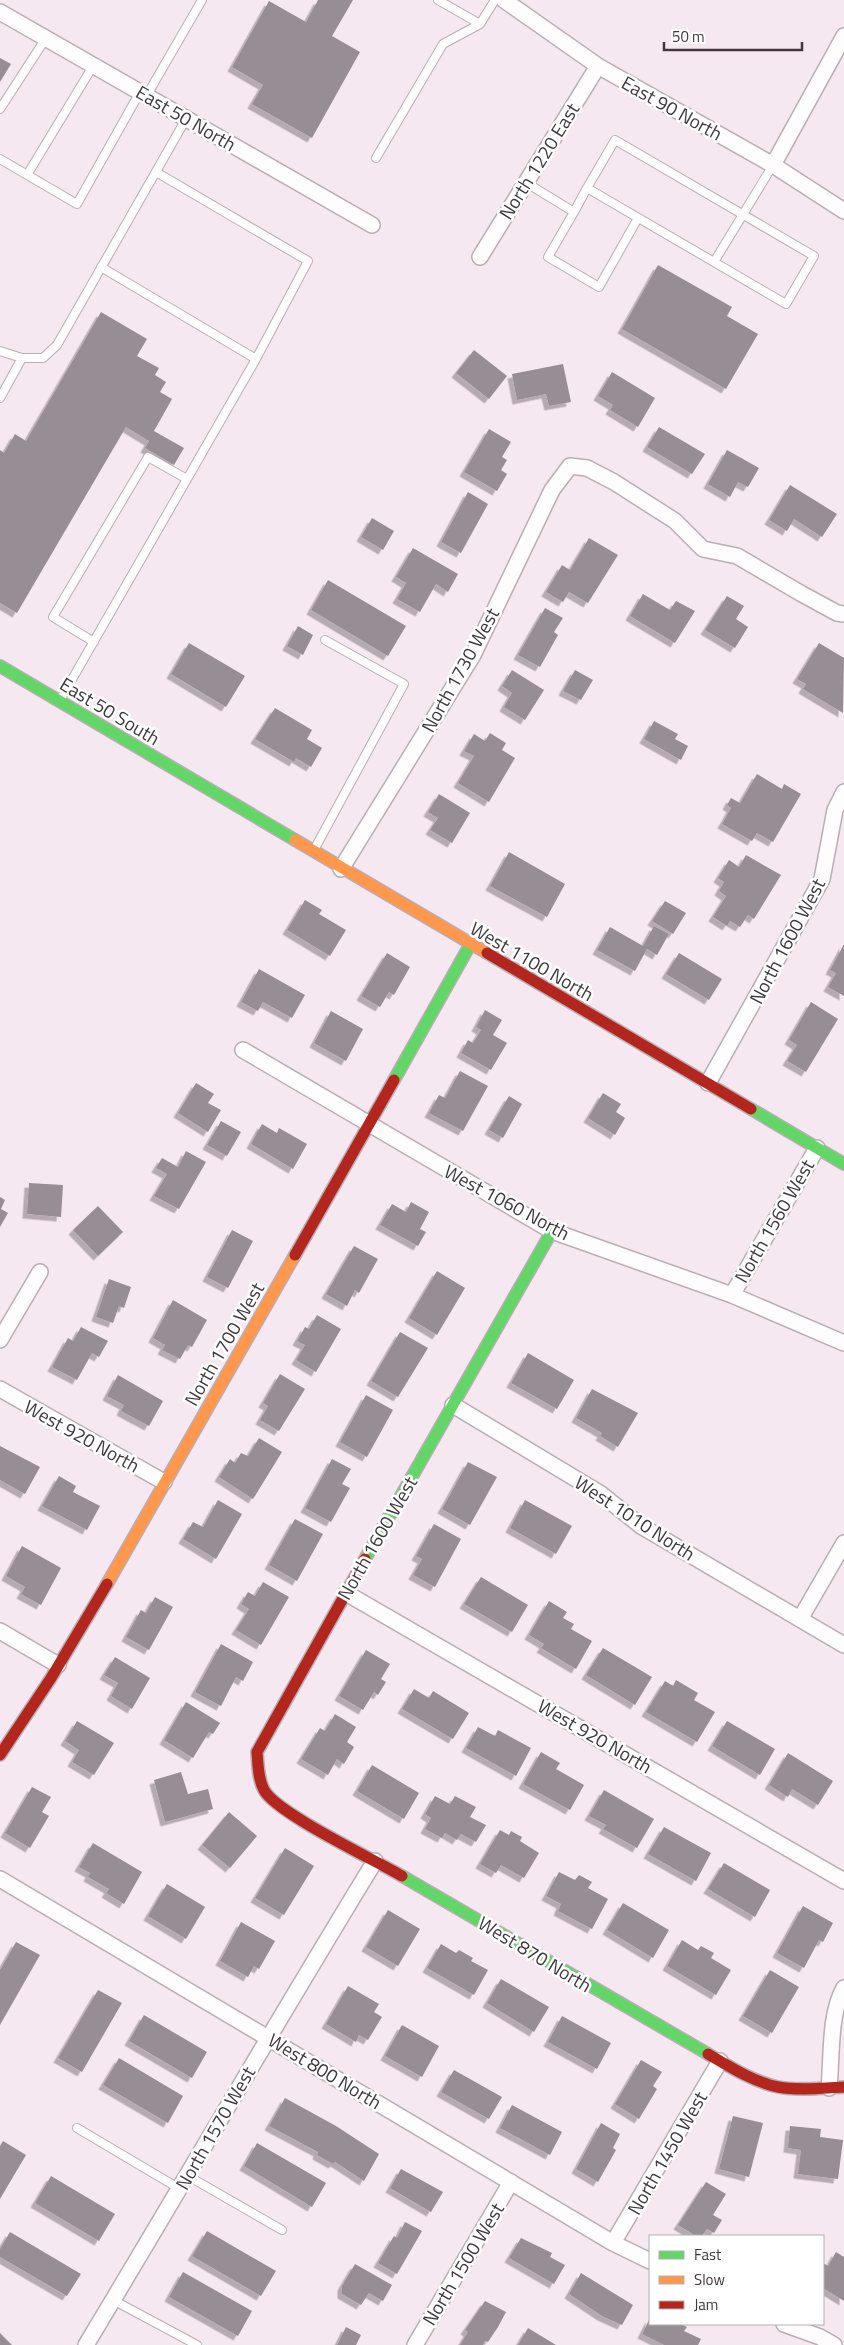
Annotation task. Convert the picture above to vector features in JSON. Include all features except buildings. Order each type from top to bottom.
[{"type":"street","name":"East 90 North","points":[[504,0],[598,66],[773,165],[844,211]]},
{"type":"street","name":"East 50 North","points":[[0,12],[372,225]]},
{"type":"street","points":[[773,165],[844,36]]},
{"type":"street","name":"North 1220 East","points":[[480,257],[598,66]]},
{"type":"street","name":"North 1730 West","points":[[341,869],[473,655],[552,490],[570,466],[587,468],[614,482],[675,521],[704,549],[737,556],[837,613],[844,614]]},
{"type":"street","name":"East 50 South","points":[[0,666],[202,786]]},
{"type":"street","name":"West 1100 North","points":[[202,786],[844,1164]]},
{"type":"street","name":"North 1600 West","points":[[708,1083],[822,880],[835,810],[844,792]]},
{"type":"street","name":"North 1700 West","points":[[0,1755],[27,1717],[58,1665],[369,1126],[470,945]]},
{"type":"street","name":"West 1060 North","points":[[242,1050],[369,1126],[552,1231],[732,1295],[844,1343]]},
{"type":"street","name":"North 1560 West","points":[[732,1295],[817,1148]]},
{"type":"street","name":"North 1600 West","points":[[259,1765],[257,1752],[269,1728],[552,1231]]},
{"type":"street","points":[[0,1340],[40,1272]]},
{"type":"street","name":"West 920 North","points":[[0,1390],[164,1482]]},
{"type":"street","name":"West 1010 North","points":[[453,1405],[601,1494],[641,1526],[844,1645]]},
{"type":"street","points":[[800,1619],[844,1543]]},
{"type":"street","name":"West 920 North","points":[[346,1593],[844,1881]]},
{"type":"street","points":[[0,1631],[58,1665]]},
{"type":"street","name":"West 870 North","points":[[259,1765],[264,1790],[280,1808],[446,1900],[552,1965],[737,2071],[778,2087],[810,2089],[837,2087]]},
{"type":"street","name":"North 1570 West","points":[[86,2345],[184,2183],[267,2037],[375,1861]]},
{"type":"street","name":"West 800 North","points":[[0,1880],[613,2243],[649,2261]]},
{"type":"street","points":[[837,2087],[832,2025],[844,1988]]},
{"type":"street","name":"North 1450 West","points":[[613,2243],[720,2061]]},
{"type":"street","name":"North 1500 West","points":[[415,2345],[510,2182]]},
{"type":"street","points":[[787,2325],[820,2337],[834,2345]]},
{"type":"lane","points":[[0,159],[78,204],[202,0]]},
{"type":"lane","points":[[438,0],[480,24]]},
{"type":"lane","points":[[376,158],[443,44],[480,24],[495,0]]},
{"type":"lane","points":[[0,108],[46,38]]},
{"type":"lane","points":[[27,175],[93,66]]},
{"type":"lane","points":[[0,351],[22,358],[43,358],[56,345],[186,119]]},
{"type":"lane","points":[[587,188],[786,304],[814,256],[615,140],[587,188],[548,257],[599,287],[638,218]]},
{"type":"lane","points":[[714,262],[773,165]]},
{"type":"lane","points":[[59,702],[256,359],[308,261],[156,172]]},
{"type":"lane","points":[[525,182],[574,212]]},
{"type":"lane","points":[[101,267],[256,359]]},
{"type":"lane","points":[[0,398],[22,358]]},
{"type":"lane","points":[[94,642],[54,617],[148,457],[187,479]]},
{"type":"lane","points":[[313,852],[404,684],[325,640]]},
{"type":"lane","points":[[77,2128],[184,2183],[282,2230]]},
{"type":"lane","points":[[113,2300],[196,2345]]},
{"type":"traffic: fast","points":[[0,666],[295,840]]},
{"type":"traffic: fast","points":[[394,1080],[470,945]]},
{"type":"traffic: fast","points":[[751,1109],[844,1164]]},
{"type":"traffic: fast","points":[[365,1559],[552,1231]]},
{"type":"traffic: fast","points":[[402,1876],[708,2054]]},
{"type":"traffic: slow","points":[[295,840],[487,953]]},
{"type":"traffic: slow","points":[[107,1584],[295,1255]]},
{"type":"traffic: jam","points":[[487,953],[751,1109]]},
{"type":"traffic: jam","points":[[295,1255],[394,1080]]},
{"type":"traffic: jam","points":[[365,1559],[257,1752],[259,1771],[264,1790],[272,1800],[327,1836],[402,1876]]},
{"type":"traffic: jam","points":[[0,1755],[51,1678],[107,1584]]},
{"type":"traffic: jam","points":[[708,2054],[733,2069],[769,2085],[803,2089],[844,2087]]}]
